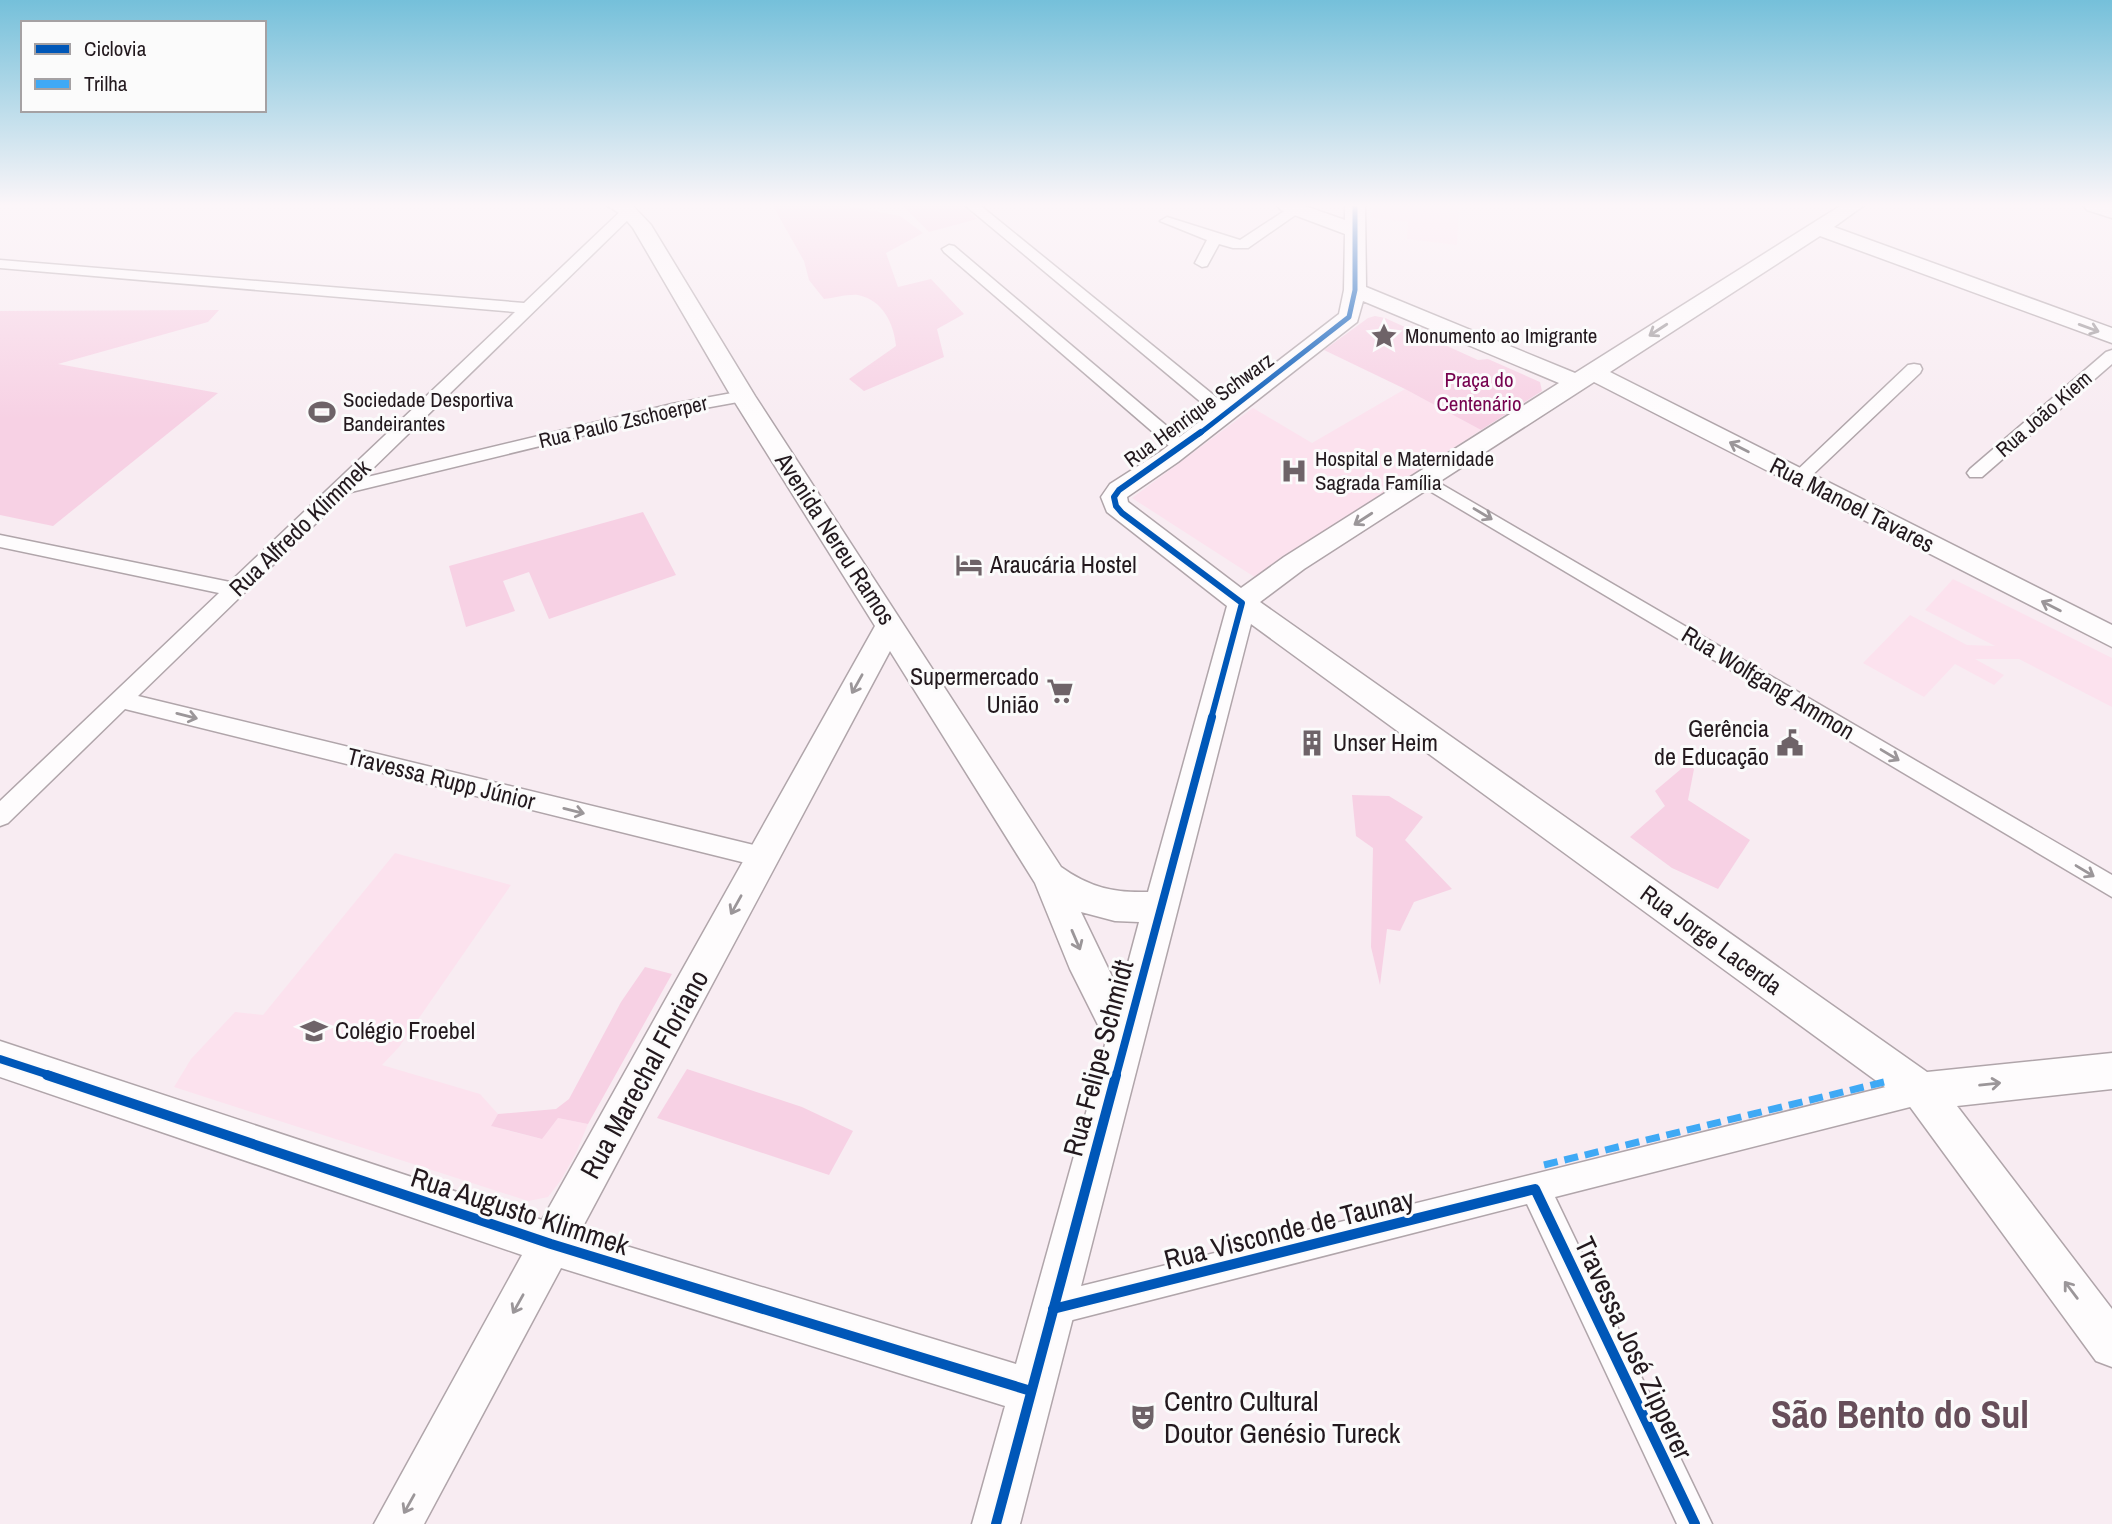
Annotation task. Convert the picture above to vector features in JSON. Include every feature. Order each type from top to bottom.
[{"type":"street","points":[[158,277],[529,308]]},
{"type":"street","name":"Rua Alfredo Klimmek","points":[[0,816],[559,277]]},
{"type":"street","name":"Avenida Nereu Ramos","points":[[672,277],[743,397],[1049,877],[1088,969],[1125,1040]]},
{"type":"street","points":[[982,277],[1182,448]]},
{"type":"street","points":[[1060,277],[1226,414]]},
{"type":"street","name":"Rua Henrique Schwarz","points":[[1242,603],[1122,513],[1114,502],[1119,490],[1182,448],[1342,325],[1352,311],[1355,277]]},
{"type":"street","points":[[1242,603],[1265,582],[1741,277]]},
{"type":"street","points":[[1952,277],[2112,336]]},
{"type":"street","name":"Rua Manoel Tavares","points":[[1355,290],[1584,377],[1799,478],[2112,637]]},
{"type":"street","name":"Rua João Kiem","points":[[1976,473],[2112,355]]},
{"type":"street","points":[[1799,478],[1914,369]]},
{"type":"street","name":"Rua Paulo Zschoerper","points":[[340,489],[672,409],[743,397]]},
{"type":"street","name":"Rua Wolfgang Ammon","points":[[1424,480],[2112,887]]},
{"type":"street","points":[[0,541],[235,590]]},
{"type":"street","name":"Rua Felipe Schmidt","points":[[996,1524],[1242,603]]},
{"type":"street","name":"Rua Jorge Lacerda","points":[[1242,603],[1922,1091],[2112,1345]]},
{"type":"street","name":"Rua Marechal Floriano","points":[[398,1524],[890,624]]},
{"type":"street","name":"Travessa Rupp Júnior","points":[[120,700],[762,857]]},
{"type":"street","name":"Avenida Nereu Ramos","points":[[1049,877],[1066,891],[1086,901],[1109,907],[1161,906]]},
{"type":"street","name":"Rua Augusto Klimmek","points":[[0,1059],[551,1244],[1031,1391]]},
{"type":"street","name":"Rua Visconde de Taunay","points":[[1053,1309],[1922,1091],[2112,1071]]},
{"type":"street","name":"Travessa José Zipperer","points":[[1535,1189],[1695,1524]]},
{"type":"shaded area","name":"Hospital e Maternidade Sagrada Família","points":[[1405,389],[1481,430],[1256,578],[1132,498],[1253,408],[1312,443]]},
{"type":"shaded area","points":[[1953,579],[2112,658],[2112,707],[2019,659],[1975,659],[2004,675],[1994,685],[1955,664],[1924,697],[1863,663],[1910,615],[1967,645],[1995,646],[1925,610]]},
{"type":"shaded area","name":"Colégio Froebel","points":[[395,853],[511,885],[399,1047],[382,1065],[480,1094],[498,1114],[491,1126],[541,1139],[558,1118],[588,1124],[576,1153],[548,1197],[528,1201],[174,1087],[191,1059],[235,1012],[263,1015]]},
{"type":"green space","points":[[808,277],[895,277],[898,287],[931,279],[964,314],[937,329],[944,357],[864,391],[849,379],[896,346],[890,322],[886,314],[867,298],[854,295],[824,299]]},
{"type":"green space","points":[[219,310],[208,322],[58,364],[218,393],[53,526],[0,515],[0,311]]},
{"type":"green space","name":"Praça do Centenário","points":[[1375,316],[1478,360],[1488,359],[1540,382],[1542,391],[1481,430],[1324,350],[1368,318]]},
{"type":"green space","points":[[643,512],[676,575],[549,619],[529,572],[503,581],[515,611],[466,627],[449,566]]},
{"type":"green space","points":[[1687,764],[1694,769],[1688,800],[1750,840],[1718,889],[1672,868],[1630,837],[1665,806],[1655,791]]},
{"type":"green space","points":[[1352,795],[1389,796],[1423,817],[1405,840],[1452,889],[1414,902],[1400,931],[1387,929],[1380,985],[1371,947],[1373,848],[1356,836]]},
{"type":"green space","points":[[645,967],[672,974],[588,1124],[558,1118],[542,1139],[491,1126],[498,1114],[556,1109],[569,1099],[621,1002]]},
{"type":"green space","points":[[687,1069],[802,1107],[853,1131],[829,1175],[657,1118]]},
{"type":"marked path","points":[[1544,1165],[1884,1082]]},
{"type":"cycle path","points":[[996,1524],[1242,603],[1122,513],[1116,506],[1114,497],[1119,490],[1169,457],[1349,317],[1355,277]]},
{"type":"cycle path","points":[[0,1059],[551,1244],[1031,1391]]},
{"type":"cycle path","points":[[1053,1309],[1535,1189],[1695,1524]]},
{"type":"place","name":"Monumento ao Imigrante","points":[[1384,336]]},
{"type":"place","name":"Sociedade Desportiva Bandeirantes","points":[[322,412]]},
{"type":"place","name":"Hospital e Maternidade Sagrada Família","points":[[1294,471]]},
{"type":"place","name":"Araucária Hostel","points":[[969,565]]},
{"type":"place","name":"Supermercado União","points":[[1060,691]]},
{"type":"place","name":"Unser Heim","points":[[1312,743]]},
{"type":"place","name":"Gerência de Educação","points":[[1790,743]]},
{"type":"place","name":"Colégio Froebel","points":[[314,1031]]},
{"type":"place","name":"Centro Cultural Doutor Genésio Tureck","points":[[1143,1417]]},
{"type":"district","name":"São Bento do Sul","points":[[1900,1415]]}]
